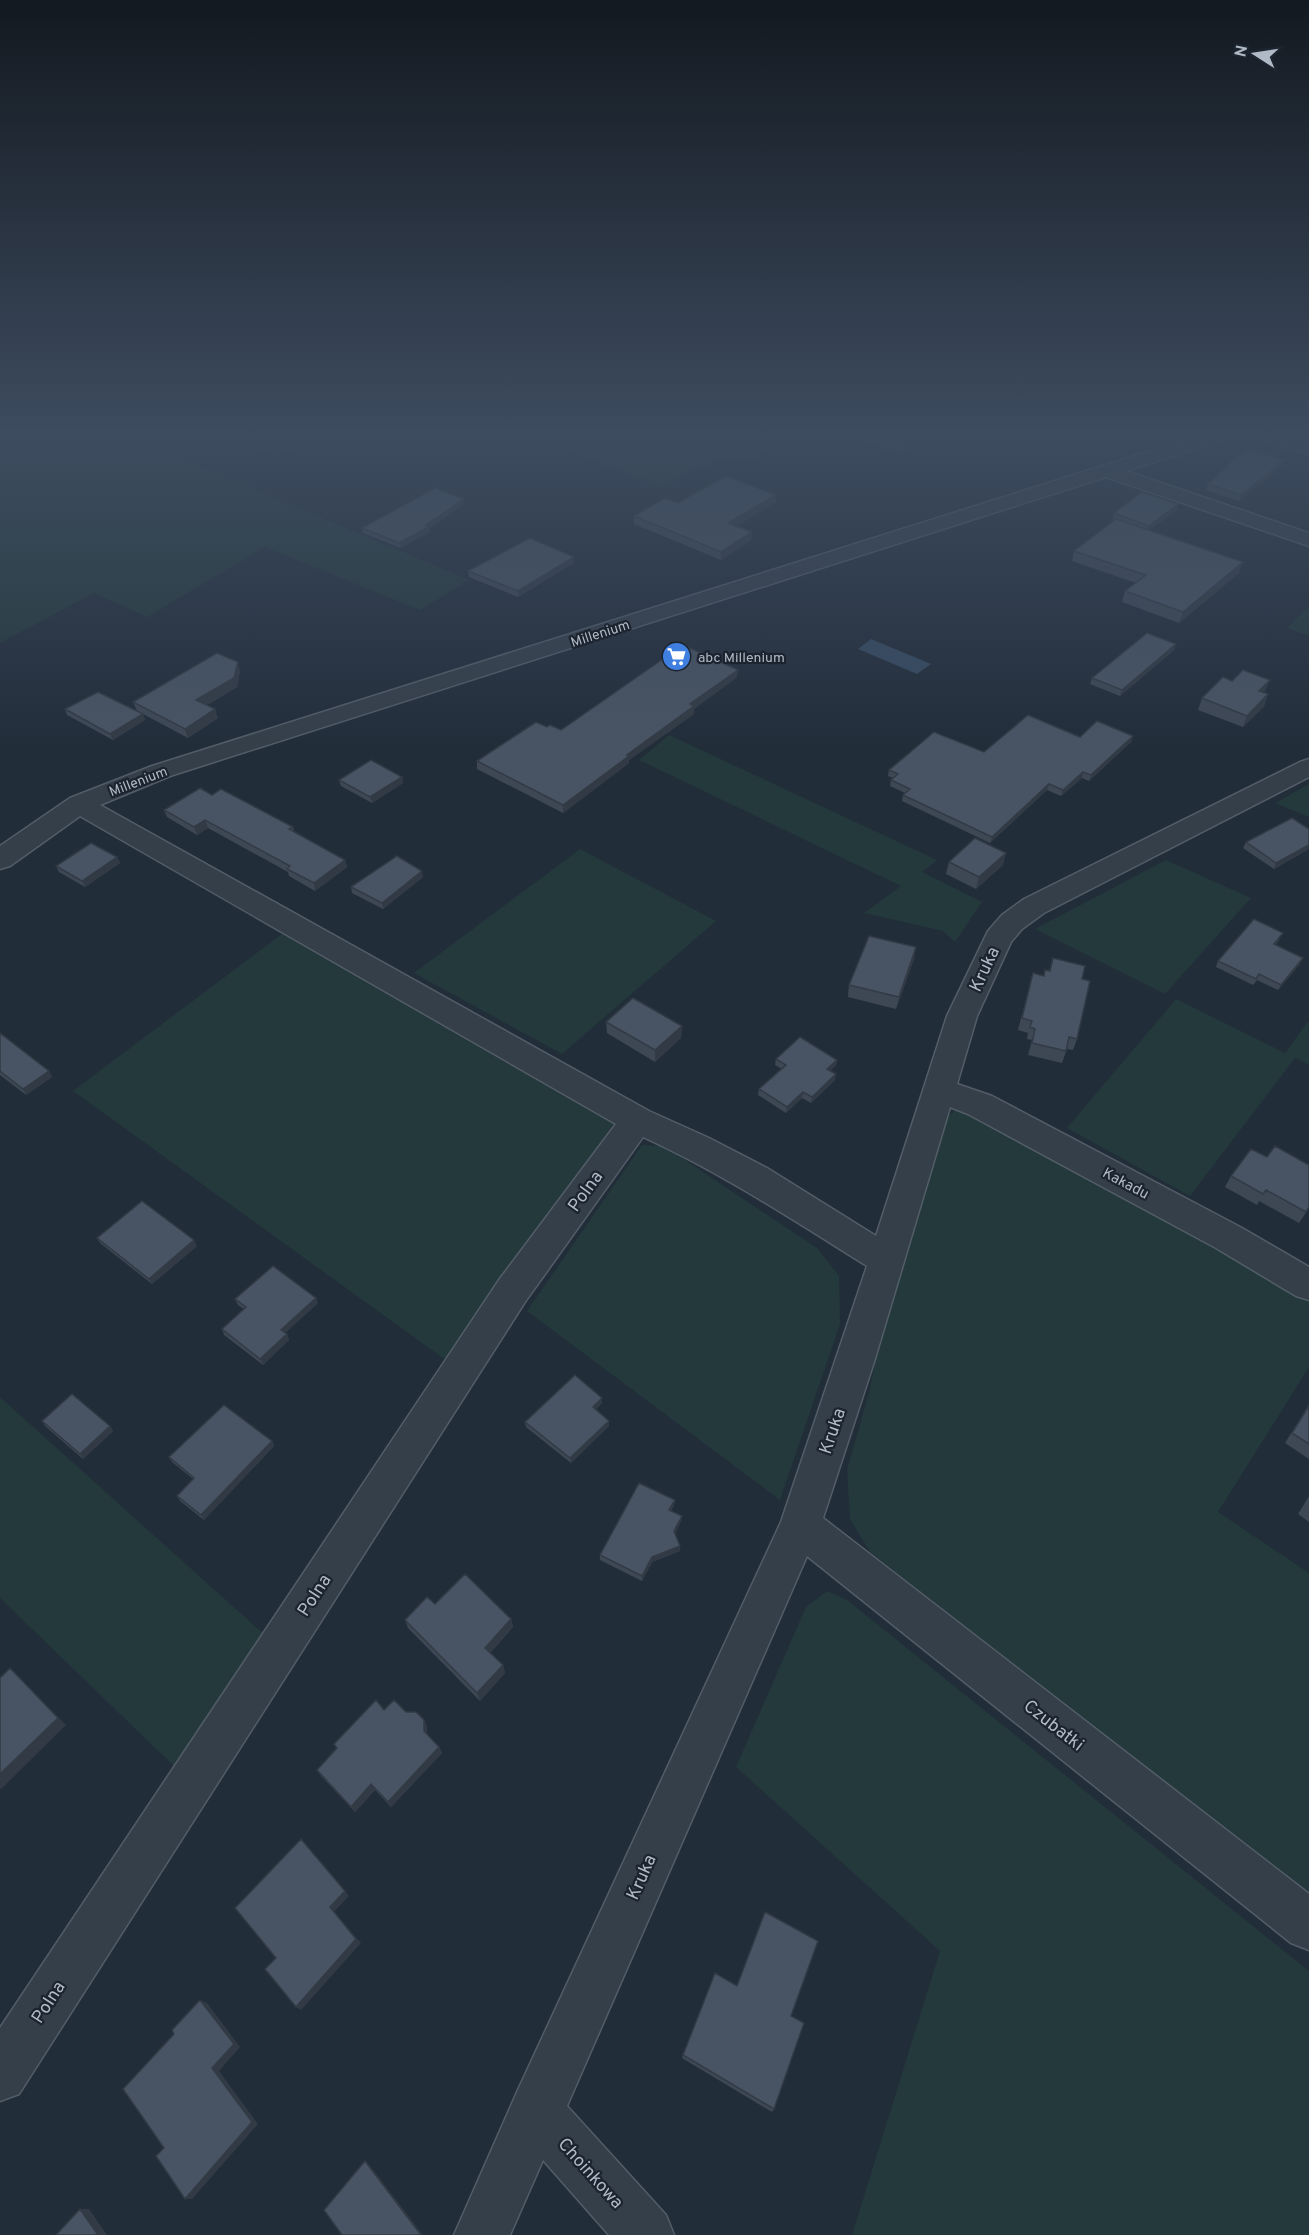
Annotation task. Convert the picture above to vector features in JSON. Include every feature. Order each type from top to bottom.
[{"type":"street","name":"Millenium","points":[[0,860],[79,804],[161,771],[888,540]]},
{"type":"street","name":"Kruka","points":[[482,2235],[800,1525],[855,1362],[962,1016],[998,938],[1012,922],[1034,906],[1309,767]]},
{"type":"street","points":[[79,804],[637,1120],[697,1147],[755,1178],[886,1260]]},
{"type":"street","name":"Kakadu","points":[[939,1090],[980,1105],[1229,1238],[1309,1285]]},
{"type":"street","name":"Polna","points":[[0,2075],[512,1291],[637,1120]]},
{"type":"street","name":"Czubatki","points":[[800,1525],[1309,1925]]},
{"type":"street","name":"Choinkowa","points":[[536,2111],[646,2235]]},
{"type":"green space","points":[[0,540],[375,540],[469,580],[420,610],[265,547],[147,617],[94,593],[0,643]]},
{"type":"green space","points":[[1309,606],[1309,636],[1287,628]]},
{"type":"green space","points":[[669,735],[937,860],[922,872],[982,902],[955,942],[943,931],[864,913],[901,886],[639,760]]},
{"type":"green space","points":[[1309,784],[1309,817],[1275,803]]},
{"type":"green space","points":[[580,849],[716,921],[562,1054],[414,973]]},
{"type":"green space","points":[[1166,860],[1251,898],[1165,994],[1035,929]]},
{"type":"green space","points":[[282,934],[613,1124],[550,1220],[447,1361],[73,1091]]},
{"type":"green space","points":[[1176,999],[1285,1053],[1309,1020],[1309,1065],[1295,1058],[1190,1196],[1067,1128]]},
{"type":"green space","points":[[956,1109],[994,1127],[1309,1301],[1309,1367],[1218,1512],[1309,1573],[1309,1896],[870,1552],[850,1519],[847,1470],[869,1393],[892,1278],[944,1121]]},
{"type":"green space","points":[[642,1145],[660,1146],[682,1158],[817,1248],[839,1276],[840,1324],[780,1500],[527,1311]]},
{"type":"green space","points":[[0,1397],[267,1637],[179,1771],[0,1598]]},
{"type":"green space","points":[[827,1591],[847,1600],[1309,1971],[1309,2235],[852,2235],[940,1951],[736,1767],[806,1607]]},
{"type":"water","points":[[871,639],[931,664],[917,674],[858,649]]},
{"type":"building","points":[[526,540],[535,540],[574,557],[518,591],[468,571]]},
{"type":"building","points":[[693,540],[739,540],[721,552]]},
{"type":"building","points":[[1088,540],[1179,540],[1243,562],[1183,612],[1125,591],[1146,575],[1074,551]]},
{"type":"building","points":[[1147,633],[1176,644],[1122,690],[1092,678]]},
{"type":"building","points":[[683,645],[738,670],[690,704],[694,706],[563,805],[477,761],[536,722],[561,730]]},
{"type":"building","points":[[217,653],[238,662],[234,678],[196,700],[215,709],[185,729],[133,702]]},
{"type":"building","points":[[1243,670],[1270,680],[1259,691],[1268,694],[1247,716],[1202,698],[1223,677],[1232,681]]},
{"type":"building","points":[[98,692],[143,714],[110,734],[65,709]]},
{"type":"building","points":[[1028,715],[1080,737],[1097,721],[1133,736],[1091,775],[1083,772],[1063,790],[1049,784],[992,837],[903,795],[910,789],[891,780],[898,774],[889,770],[934,732],[984,752]]},
{"type":"building","points":[[371,760],[402,777],[370,797],[339,780]]},
{"type":"building","points":[[200,788],[212,795],[221,789],[293,827],[289,829],[345,860],[314,883],[287,869],[290,866],[205,820],[194,827],[164,810]]},
{"type":"building","points":[[1292,818],[1309,829],[1309,845],[1276,863],[1246,842]]},
{"type":"building","points":[[975,838],[1006,853],[979,877],[949,862]]},
{"type":"building","points":[[91,843],[117,857],[82,881],[56,866]]},
{"type":"building","points":[[397,856],[422,871],[382,903],[351,887]]},
{"type":"building","points":[[1254,919],[1283,933],[1274,944],[1303,958],[1281,985],[1259,974],[1256,979],[1218,961]]},
{"type":"building","points":[[869,936],[916,947],[899,997],[849,985]]},
{"type":"building","points":[[1053,958],[1085,966],[1082,979],[1090,981],[1077,1039],[1069,1037],[1066,1051],[1032,1043],[1035,1029],[1030,1027],[1032,1021],[1022,1018],[1033,973],[1044,976],[1045,970],[1050,971]]},
{"type":"building","points":[[633,998],[682,1026],[655,1050],[606,1022]]},
{"type":"building","points":[[0,1033],[49,1071],[23,1089],[0,1071]]},
{"type":"building","points":[[800,1037],[837,1060],[827,1069],[836,1074],[812,1097],[803,1092],[787,1107],[759,1089],[786,1065],[776,1059]]},
{"type":"building","points":[[1275,1146],[1309,1165],[1309,1207],[1306,1212],[1266,1190],[1263,1194],[1231,1176],[1251,1149],[1267,1157]]},
{"type":"building","points":[[142,1201],[194,1240],[149,1279],[97,1238]]},
{"type":"building","points":[[273,1266],[316,1298],[281,1330],[287,1334],[260,1359],[222,1329],[246,1307],[235,1299]]},
{"type":"building","points":[[575,1375],[602,1398],[593,1407],[609,1421],[570,1458],[525,1422]]},
{"type":"building","points":[[72,1394],[110,1426],[80,1454],[42,1421]]},
{"type":"building","points":[[224,1405],[272,1441],[201,1515],[177,1496],[194,1478],[169,1457]]},
{"type":"building","points":[[1309,1406],[1309,1444],[1292,1433]]},
{"type":"building","points":[[639,1483],[675,1500],[669,1510],[682,1516],[674,1531],[680,1546],[652,1557],[642,1576],[600,1555]]},
{"type":"building","points":[[465,1574],[511,1619],[485,1648],[503,1665],[477,1693],[405,1620],[427,1597],[435,1604]]},
{"type":"building","points":[[10,1668],[58,1718],[0,1774],[0,1678]]},
{"type":"building","points":[[376,1700],[384,1710],[394,1700],[406,1712],[416,1712],[424,1720],[424,1731],[439,1747],[388,1802],[371,1784],[351,1807],[317,1770],[337,1748],[334,1744]]},
{"type":"building","points":[[301,1839],[345,1891],[330,1907],[356,1939],[296,2007],[265,1969],[276,1958],[235,1908]]},
{"type":"building","points":[[765,1912],[818,1941],[791,2016],[804,2023],[774,2109],[683,2055],[715,1973],[737,1986]]},
{"type":"building","points":[[200,2000],[234,2044],[212,2068],[252,2122],[185,2199],[156,2156],[164,2148],[123,2089],[174,2034],[172,2030]]},
{"type":"building","points":[[365,2161],[421,2235],[342,2235],[324,2210]]},
{"type":"building","points":[[80,2209],[98,2235],[56,2235]]},
{"type":"place","name":"abc Millenium","points":[[677,657]]}]
